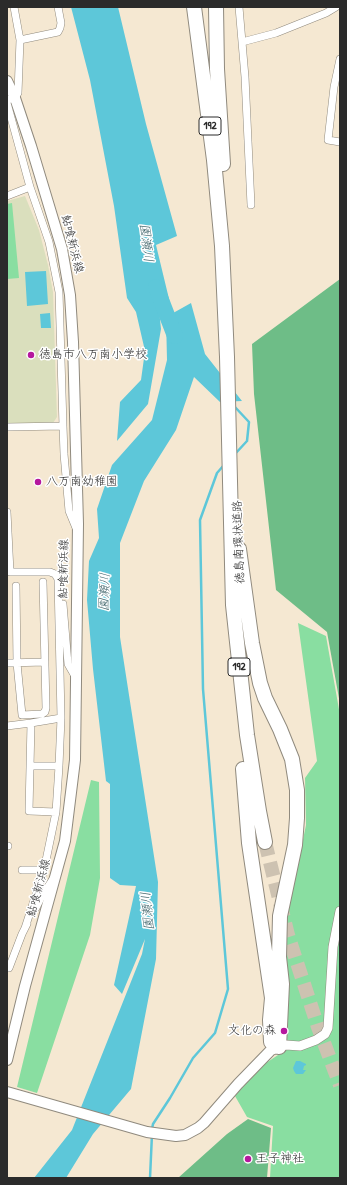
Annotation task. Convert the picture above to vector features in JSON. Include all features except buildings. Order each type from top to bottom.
[{"type":"highway","name":"192","points":[[194,7],[225,244]]},
{"type":"highway","name":"192","points":[[216,7],[217,69],[225,244]]},
{"type":"highway","name":"徳島南環状道路","points":[[225,244],[234,490],[233,605],[247,735],[255,791],[269,841],[249,701],[244,649],[239,549],[234,490]]},
{"type":"highway","points":[[239,549],[251,636],[260,683],[265,698],[292,759],[297,790],[295,845],[280,916],[279,957],[282,984],[275,1049]]},
{"type":"highway","points":[[233,605],[237,693],[249,843],[269,970],[272,998],[270,1020],[275,1049]]},
{"type":"main road","name":"鮎喰新浜線","points":[[7,81],[10,100],[62,249],[70,295],[78,533],[75,760],[65,841],[25,986],[7,1060]]},
{"type":"main road","points":[[8,1093],[147,1132],[171,1136],[185,1134],[198,1128],[275,1049]]},
{"type":"street","points":[[10,100],[18,93],[20,40],[14,7]]},
{"type":"street","points":[[20,40],[58,32],[61,23],[58,7]]},
{"type":"street","points":[[239,7],[245,77],[251,205]]},
{"type":"street","points":[[242,42],[276,33],[326,13],[336,7]]},
{"type":"street","points":[[340,59],[334,87],[328,140],[340,142]]},
{"type":"street","points":[[15,112],[30,187],[49,242],[59,292],[63,426],[69,511],[78,533]]},
{"type":"street","points":[[7,196],[30,187]]},
{"type":"street","points":[[7,427],[63,426]]},
{"type":"street","points":[[7,512],[9,572],[50,572],[55,574],[58,579],[63,607],[68,664],[76,678]]},
{"type":"street","points":[[25,928],[44,870],[56,812],[61,718],[58,579]]},
{"type":"street","points":[[16,586],[17,663],[22,715],[42,714],[45,712],[46,708],[43,582]]},
{"type":"street","points":[[7,663],[45,662]]},
{"type":"street","points":[[7,726],[61,718]]},
{"type":"street","points":[[31,723],[29,811],[56,812]]},
{"type":"street","points":[[30,766],[59,766]]},
{"type":"street","points":[[22,870],[44,870]]},
{"type":"street","points":[[7,968],[9,968],[25,928],[43,894],[56,874]]},
{"type":"street","points":[[275,1049],[286,1045],[300,1046],[312,1042],[325,1034],[328,1028],[332,947],[340,911]]},
{"type":"shaded area","name":"徳島市八万南小学校","points":[[25,196],[39,230],[53,292],[57,417],[53,423],[7,423],[7,201]]},
{"type":"green space","points":[[12,203],[19,278],[7,279],[7,204]]},
{"type":"green space","points":[[340,279],[340,704],[327,632],[276,590],[254,394],[252,344]]},
{"type":"green space","points":[[298,623],[326,636],[340,715],[340,1178],[270,1178],[273,1126],[247,1117],[235,1096],[257,1069],[284,1051],[282,934],[306,825],[305,778],[317,761]]},
{"type":"green space","points":[[91,780],[99,782],[100,878],[90,935],[37,1093],[17,1087]]},
{"type":"green space","points":[[248,1119],[271,1128],[267,1178],[178,1178],[227,1134]]},
{"type":"water","points":[[71,7],[118,7],[146,124],[177,236],[156,245],[170,303],[159,310],[161,329],[148,404],[117,441],[120,402],[141,380],[145,351],[136,312],[127,298],[114,206],[90,80]]},
{"type":"water","points":[[46,271],[48,304],[27,306],[25,272]]},
{"type":"water","points":[[191,303],[205,354],[242,401],[220,402],[194,377],[176,430],[144,481],[120,543],[120,637],[158,882],[156,959],[131,1089],[93,1134],[66,1178],[34,1178],[72,1130],[142,954],[145,939],[122,994],[114,985],[136,886],[120,885],[110,878],[110,784],[106,781],[93,669],[87,600],[89,561],[99,538],[97,509],[112,465],[152,420],[167,360],[166,317]]},
{"type":"water","points":[[50,313],[51,328],[41,328],[40,314]]},
{"type":"water","points":[[296,1061],[306,1064],[303,1070],[306,1070],[303,1074],[296,1074],[294,1071],[293,1068]]},
{"type":"waterway","name":"園瀬川","points":[[156,287],[175,336]]},
{"type":"waterway","points":[[234,406],[249,422],[247,441],[235,454]]},
{"type":"waterway","points":[[152,1129],[153,1124],[193,1058],[215,1033],[228,989],[203,689],[200,520],[217,473],[224,465]]},
{"type":"waterway","points":[[150,1178],[152,1134]]},
{"type":"tunnel","points":[[265,842],[288,935],[318,1027],[340,1085]]},
{"type":"place","name":"徳島市八万南小学校","points":[[31,355]]},
{"type":"place","name":"八万南幼稚園","points":[[38,482]]},
{"type":"place","name":"文化の森","points":[[284,1031]]},
{"type":"place","name":"王子神社","points":[[248,1159]]}]
